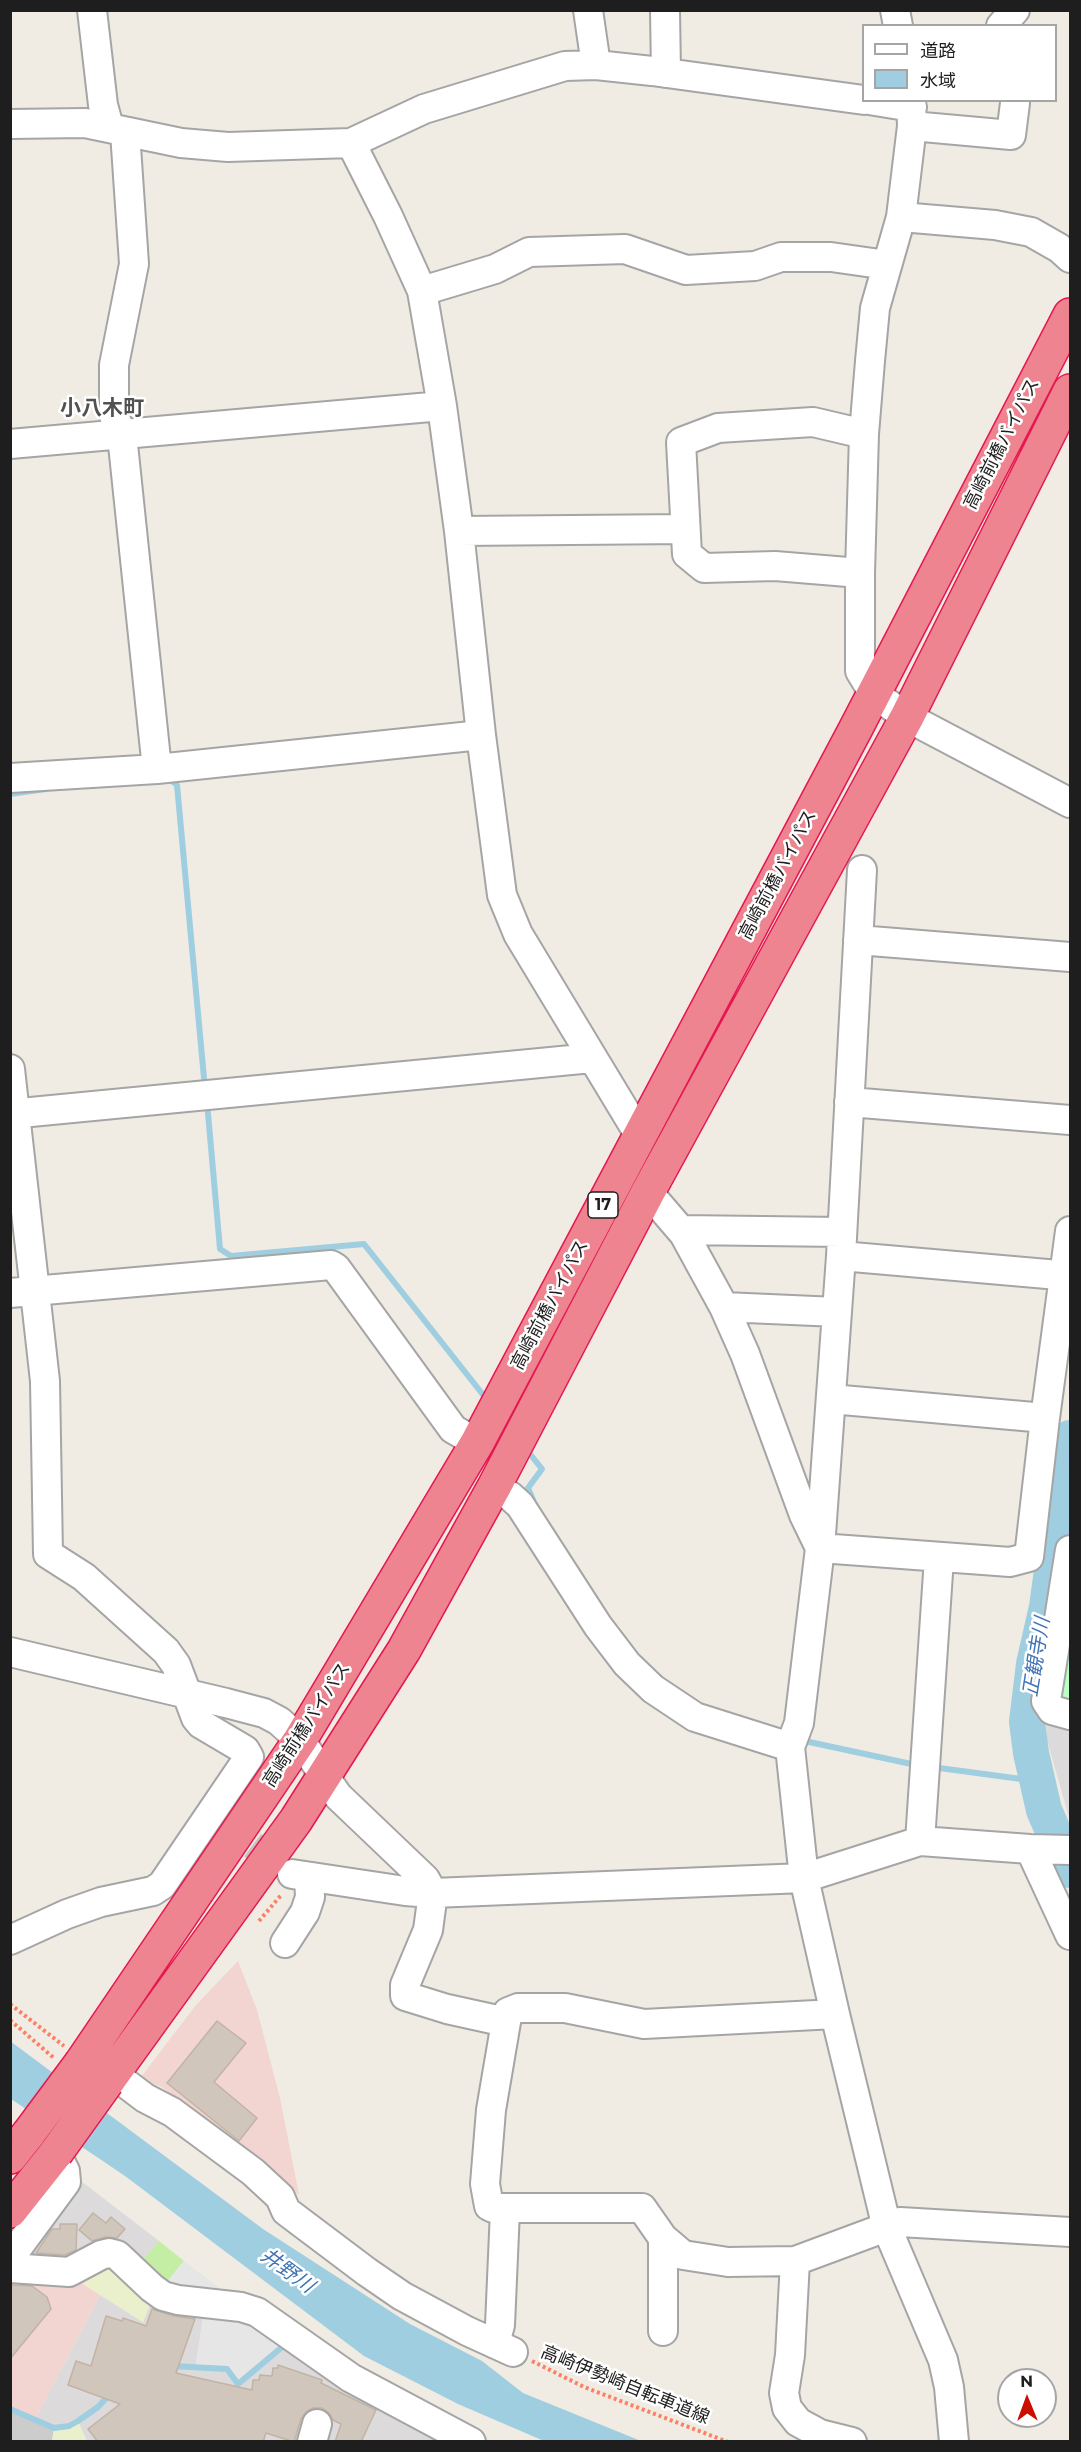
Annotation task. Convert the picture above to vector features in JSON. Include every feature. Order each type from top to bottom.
[{"type":"highway","name":"高崎前橋バイパス","points":[[10,2211],[56,2153],[92,2067],[300,1740],[477,1443],[874,694],[1071,315]]},
{"type":"highway","name":"高崎前橋バイパス","points":[[18,2143],[92,2067],[325,1778],[404,1650],[494,1487],[648,1192],[907,717],[1056,416],[1071,391]]},
{"type":"street","points":[[92,10],[103,105],[117,130],[134,264],[114,365],[114,416],[122,435],[157,769]]},
{"type":"street","points":[[588,10],[596,65]]},
{"type":"street","points":[[664,10],[666,73]]},
{"type":"street","points":[[1003,24],[1015,10]]},
{"type":"street","points":[[10,124],[85,123],[181,143],[228,147],[351,143],[424,109],[565,66],[596,65],[862,100]]},
{"type":"street","points":[[877,102],[1011,135],[1015,103]]},
{"type":"street","points":[[912,111],[901,217],[875,308],[864,434],[860,671],[874,694],[907,717],[1071,803]]},
{"type":"street","points":[[351,143],[422,291],[442,406],[459,531],[502,895],[518,934],[640,1136]]},
{"type":"street","points":[[901,217],[995,225],[1031,232],[1059,248],[1071,258]]},
{"type":"street","points":[[422,291],[495,269],[529,252],[625,249],[686,270],[755,266],[782,257],[831,256],[887,265]]},
{"type":"street","points":[[10,444],[442,406]]},
{"type":"street","points":[[860,573],[775,566],[704,568],[687,554],[681,442],[718,428],[813,422],[864,434]]},
{"type":"street","points":[[459,531],[685,529]]},
{"type":"street","points":[[10,778],[157,769],[482,735]]},
{"type":"street","points":[[862,870],[837,1312],[820,1548],[793,1740],[804,1878],[835,2014],[887,2228],[943,2360],[949,2387],[954,2442]]},
{"type":"street","points":[[858,940],[1071,957]]},
{"type":"street","points":[[12,1114],[592,1058]]},
{"type":"street","points":[[10,1069],[22,1292],[46,1394],[48,1554],[84,1577],[166,1651],[176,1665],[196,1718],[201,1724],[245,1750],[249,1758],[214,1816],[162,1885],[153,1891],[101,1902],[67,1914],[10,1940]]},
{"type":"street","points":[[849,1102],[1071,1120]]},
{"type":"street","points":[[648,1192],[681,1230],[724,1307],[745,1354],[804,1515],[820,1548]]},
{"type":"street","points":[[681,1230],[841,1244],[1067,1276]]},
{"type":"street","points":[[820,1548],[1010,1562],[1029,1557],[1045,1418],[1067,1276],[1071,1231]]},
{"type":"street","points":[[22,1292],[331,1265],[336,1268],[453,1429],[477,1443]]},
{"type":"street","points":[[724,1307],[837,1312]]},
{"type":"street","points":[[831,1399],[1045,1418]]},
{"type":"street","points":[[494,1487],[520,1505],[598,1626],[627,1664],[653,1689],[695,1717],[793,1740]]},
{"type":"street","points":[[920,1841],[939,1558]]},
{"type":"street","points":[[1070,1561],[1046,1701],[1052,1710],[1071,1715]]},
{"type":"street","points":[[10,1652],[264,1713],[290,1729],[338,1796],[425,1879],[433,1893],[429,1930],[405,1985],[405,1996],[447,2009],[506,2022]]},
{"type":"street","points":[[294,1882],[433,1893],[804,1878],[920,1841],[1048,1850],[1071,1935]]},
{"type":"street","points":[[285,1943],[305,1912],[310,1897],[294,1882]]},
{"type":"street","points":[[835,2014],[644,2024],[565,2008],[518,2008],[508,2012],[491,2110],[485,2184],[489,2206],[504,2210],[642,2208],[663,2238],[683,2255],[728,2262],[795,2261],[900,2222],[1071,2232]]},
{"type":"street","points":[[92,2067],[172,2112],[254,2172],[280,2197],[286,2211],[402,2296],[504,2348]]},
{"type":"street","points":[[10,2258],[66,2182],[65,2170],[56,2153]]},
{"type":"street","points":[[504,2210],[500,2325],[504,2348]]},
{"type":"street","points":[[663,2238],[663,2331]]},
{"type":"street","points":[[10,2268],[69,2272],[101,2255],[109,2253],[117,2255],[152,2288],[164,2296],[178,2300],[241,2307],[257,2312],[351,2378],[379,2395],[471,2442]]},
{"type":"street","points":[[795,2261],[790,2355],[784,2393],[787,2408],[798,2422],[820,2434],[852,2442]]},
{"type":"path","points":[[259,1921],[294,1882]]},
{"type":"path","points":[[10,2004],[92,2067]]},
{"type":"path","name":"高崎伊勢崎自転車道線","points":[[504,2348],[584,2387],[728,2442]]},
{"type":"shaded area","points":[[1046,1722],[1070,1723],[1070,1821],[1047,1740]]},
{"type":"shaded area","points":[[238,1961],[257,2010],[280,2098],[299,2195],[162,2087],[141,2077],[196,2005]]},
{"type":"shaded area","points":[[77,2178],[159,2241],[138,2266],[18,2262]]},
{"type":"shaded area","points":[[184,2261],[237,2301],[161,2289]]},
{"type":"shaded area","points":[[74,2278],[100,2295],[34,2421],[11,2409],[11,2281]]},
{"type":"shaded area","points":[[100,2295],[143,2322],[152,2299],[204,2309],[196,2368],[227,2369],[238,2384],[289,2341],[455,2441],[87,2441],[81,2430],[69,2426],[50,2428],[34,2421]]},
{"type":"shaded area","points":[[204,2309],[252,2314],[289,2341],[238,2384],[227,2369],[195,2369]]},
{"type":"shaded area","points":[[10,2409],[54,2428],[52,2441],[11,2441]]},
{"type":"green space","points":[[1070,1604],[1070,1706],[1068,1706],[1058,1694]]},
{"type":"green space","points":[[159,2241],[184,2261],[161,2289],[138,2266]]},
{"type":"green space","points":[[106,2259],[152,2299],[143,2322],[74,2278]]},
{"type":"green space","points":[[78,2421],[87,2441],[52,2441],[54,2428],[69,2426]]},
{"type":"water","name":"井野川","points":[[10,2041],[263,2229],[410,2324],[482,2361],[523,2393],[641,2441],[544,2441],[458,2404],[364,2356],[125,2176],[11,2099]]},
{"type":"building","points":[[217,2021],[246,2043],[214,2082],[257,2118],[239,2141],[167,2083]]},
{"type":"building","points":[[93,2213],[106,2223],[111,2217],[125,2229],[117,2238],[106,2237],[92,2241],[79,2230]]},
{"type":"building","points":[[60,2224],[77,2224],[76,2250],[65,2255],[36,2253],[52,2229],[60,2229]]},
{"type":"building","points":[[10,2286],[32,2286],[47,2297],[51,2309],[10,2359]]},
{"type":"building","points":[[152,2309],[174,2316],[195,2319],[176,2373],[252,2390],[253,2380],[259,2380],[260,2375],[272,2376],[273,2368],[278,2368],[278,2365],[322,2380],[321,2383],[376,2410],[361,2442],[335,2442],[341,2424],[333,2420],[322,2408],[313,2408],[301,2419],[294,2442],[266,2433],[263,2442],[98,2442],[88,2429],[120,2404],[68,2385],[76,2361],[91,2366],[106,2316],[122,2321],[123,2318],[146,2326]]},
{"type":"waterway","points":[[168,778],[177,785],[205,1089]]},
{"type":"waterway","points":[[10,794],[46,789]]},
{"type":"waterway","points":[[207,1102],[220,1249],[231,1256],[364,1244],[488,1401]]},
{"type":"waterway","name":"正観寺川","points":[[1070,1438],[1047,1607],[1034,1664],[1027,1722],[1031,1753],[1044,1810],[1070,1870]]},
{"type":"waterway","points":[[526,1449],[542,1469],[528,1488],[535,1505]]},
{"type":"waterway","points":[[800,1740],[916,1765]]},
{"type":"waterway","points":[[932,1767],[1036,1781]]},
{"type":"waterway","points":[[173,2366],[227,2369],[238,2384],[288,2342]]},
{"type":"waterway","points":[[10,2409],[54,2428],[69,2426],[98,2407],[111,2393]]},
{"type":"tunnel","points":[[219,1820],[287,1871]]},
{"type":"district","name":"小八木町","points":[[102,409]]}]
